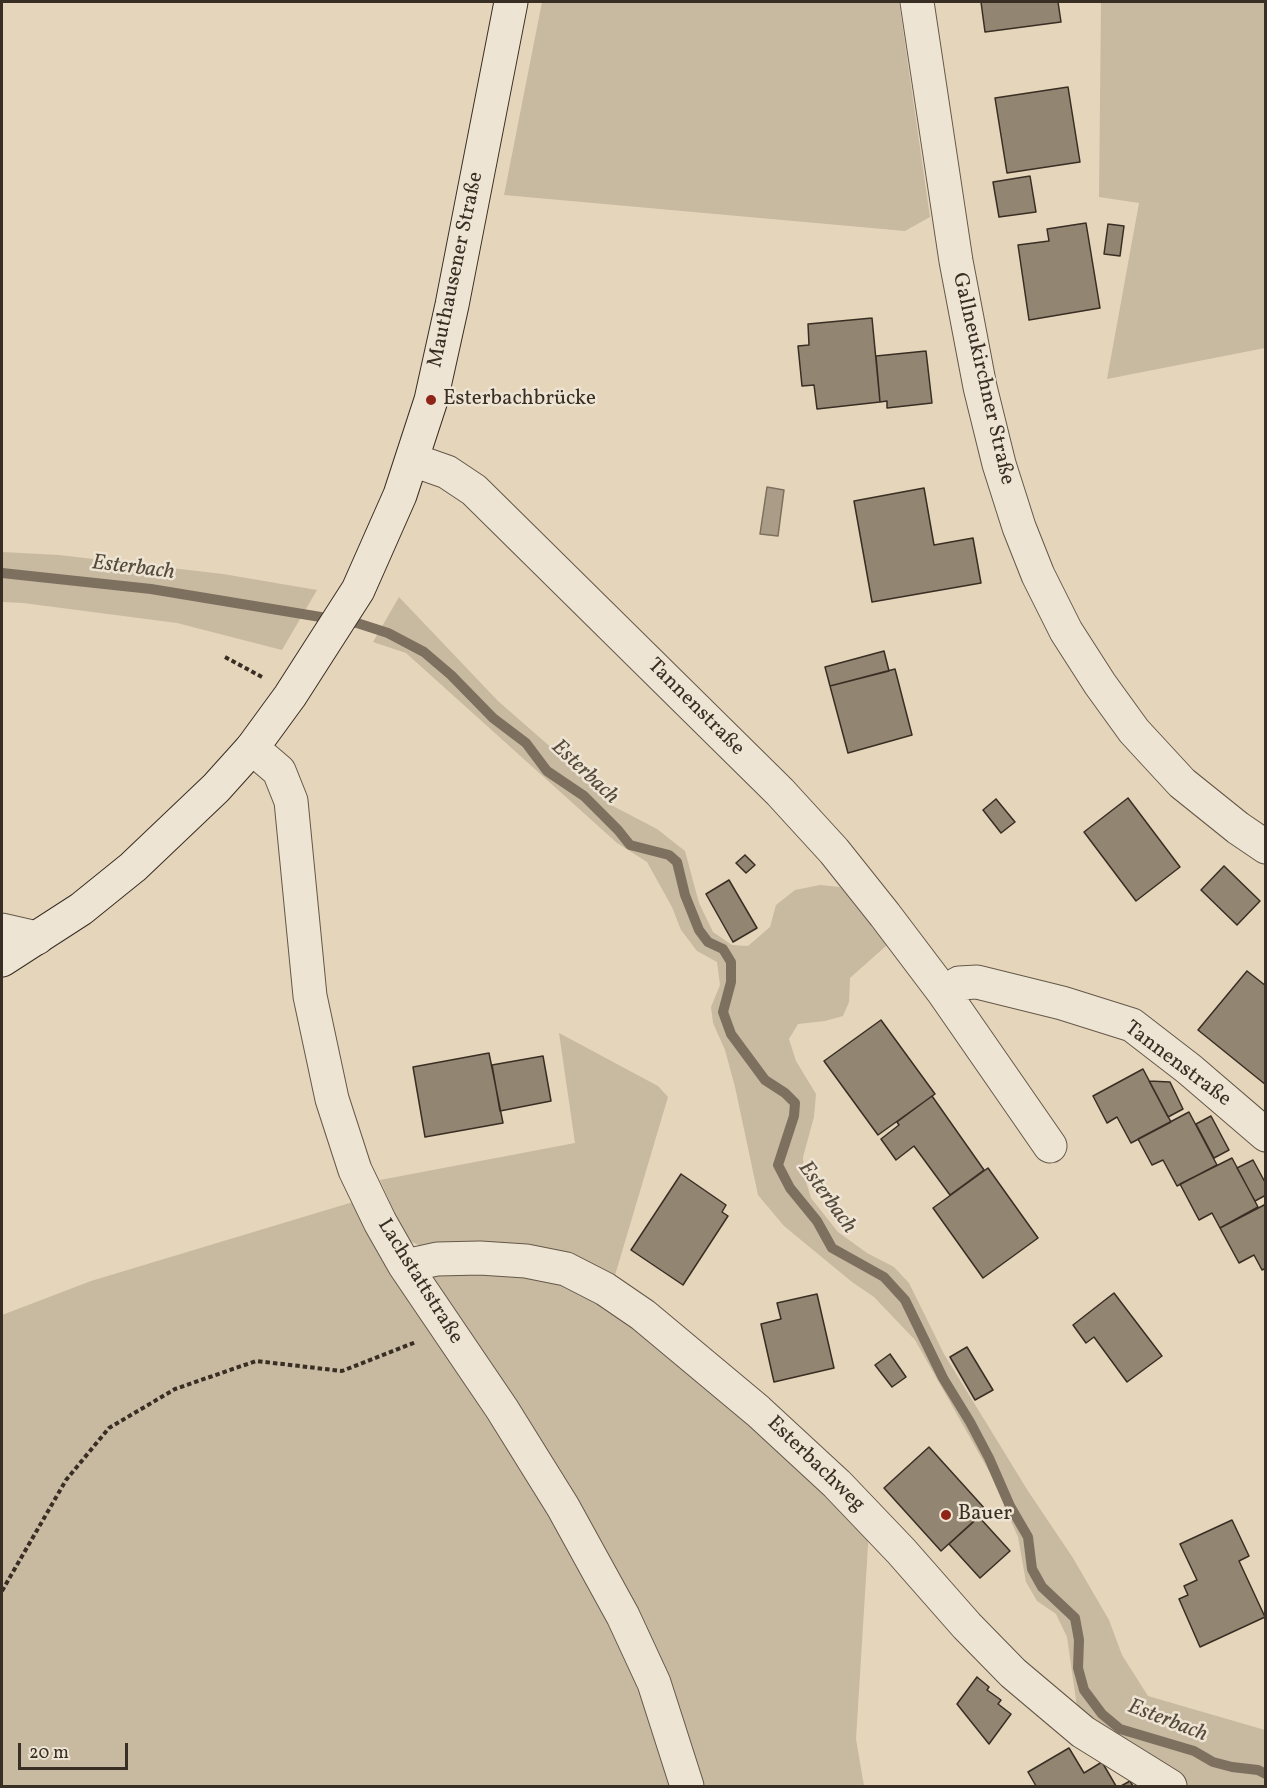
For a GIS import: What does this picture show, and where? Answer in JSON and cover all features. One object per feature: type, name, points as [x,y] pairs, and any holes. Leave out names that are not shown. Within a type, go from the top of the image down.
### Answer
[{"type":"street","name":"Mauthausener Straße","points":[[2,960],[81,909],[133,867],[216,788],[252,748],[316,657],[358,590],[382,540],[413,460],[431,400],[450,315],[511,2]]},
{"type":"street","name":"Gallneukirchner Straße","points":[[917,2],[953,243],[980,387],[999,464],[1034,565],[1066,631],[1100,684],[1134,730],[1182,783],[1238,828],[1266,847]]},
{"type":"street","name":"Tannenstraße","points":[[413,460],[447,472],[474,490],[780,792],[834,851],[944,993],[1050,1146]]},
{"type":"street","name":"Lachstattstraße","points":[[252,748],[279,771],[291,801],[310,996],[332,1099],[355,1170],[380,1222],[405,1266],[502,1409],[557,1497],[623,1616],[654,1683],[687,1786]]},
{"type":"street","points":[[2,930],[37,938]]},
{"type":"street","name":"Tannenstraße","points":[[944,993],[959,983],[977,982],[1062,1003],[1131,1025],[1189,1069],[1266,1135]]},
{"type":"street","name":"Esterbachweg","points":[[405,1266],[437,1259],[480,1258],[526,1261],[566,1269],[605,1289],[644,1315],[758,1411],[837,1484],[1013,1673],[1083,1732],[1170,1786]]},
{"type":"path","points":[[2,1591],[66,1480],[109,1428],[175,1389],[256,1361],[342,1371],[446,1328]]},
{"type":"shaded area","points":[[542,2],[899,2],[930,217],[905,231],[504,195]]},
{"type":"shaded area","points":[[1101,2],[1265,2],[1265,348],[1107,379],[1139,203],[1099,197]]},
{"type":"shaded area","points":[[767,487],[784,490],[778,536],[760,534]]},
{"type":"shaded area","points":[[2,552],[59,555],[223,574],[317,590],[282,650],[177,623],[2,602]]},
{"type":"shaded area","points":[[399,597],[498,701],[562,757],[611,805],[657,829],[685,851],[699,903],[713,932],[732,945],[748,946],[770,927],[776,905],[795,890],[820,885],[840,887],[887,945],[850,978],[849,1002],[843,1016],[798,1024],[789,1039],[796,1061],[816,1094],[814,1117],[803,1157],[804,1175],[811,1198],[838,1232],[867,1253],[894,1267],[909,1283],[944,1354],[1028,1491],[1073,1558],[1109,1620],[1122,1655],[1148,1696],[1265,1730],[1265,1786],[1188,1786],[1077,1707],[1067,1637],[1056,1614],[1037,1601],[1026,1582],[1018,1537],[990,1473],[915,1340],[874,1297],[852,1282],[784,1226],[758,1195],[735,1087],[725,1050],[713,1023],[711,1007],[720,985],[717,962],[697,951],[681,930],[672,907],[647,862],[617,843],[406,653],[373,642]]},
{"type":"shaded area","points":[[559,1033],[658,1086],[668,1097],[613,1282],[421,1246],[407,1240],[380,1180],[575,1143]]},
{"type":"shaded area","points":[[353,1202],[436,1341],[534,1489],[610,1618],[648,1715],[671,1786],[2,1786],[2,1315],[91,1281]]},
{"type":"shaded area","points":[[496,1263],[593,1289],[869,1529],[856,1739],[864,1786],[705,1786],[669,1684],[428,1272]]},
{"type":"building","points":[[981,2],[1058,2],[1061,22],[985,32]]},
{"type":"building","points":[[1068,87],[1080,162],[1007,173],[995,98]]},
{"type":"building","points":[[1030,176],[1036,212],[999,217],[993,182]]},
{"type":"building","points":[[1086,223],[1100,308],[1029,320],[1018,245],[1049,241],[1047,229]]},
{"type":"building","points":[[1108,224],[1124,226],[1120,256],[1104,254]]},
{"type":"building","points":[[872,318],[880,402],[817,409],[814,385],[802,386],[798,346],[809,345],[808,324]]},
{"type":"building","points":[[926,351],[932,403],[887,408],[887,401],[880,402],[876,356]]},
{"type":"building","points":[[924,488],[934,545],[973,538],[981,583],[872,602],[854,501]]},
{"type":"building","points":[[884,651],[889,671],[830,686],[825,667]]},
{"type":"building","points":[[895,669],[912,735],[848,753],[830,686]]},
{"type":"building","points":[[1128,798],[1180,867],[1136,901],[1084,832]]},
{"type":"building","points":[[996,799],[1015,822],[1001,833],[983,810]]},
{"type":"building","points":[[745,855],[755,865],[746,873],[736,863]]},
{"type":"building","points":[[1224,866],[1260,901],[1237,925],[1201,890]]},
{"type":"building","points":[[729,880],[757,928],[733,942],[706,894]]},
{"type":"building","points":[[1247,971],[1266,986],[1266,1085],[1198,1030]]},
{"type":"building","points":[[881,1020],[935,1094],[878,1135],[824,1061]]},
{"type":"building","points":[[489,1053],[503,1123],[425,1137],[413,1067]]},
{"type":"building","points":[[543,1056],[551,1101],[500,1111],[492,1065]]},
{"type":"building","points":[[1143,1069],[1171,1122],[1131,1143],[1117,1117],[1107,1123],[1093,1096]]},
{"type":"building","points":[[1149,1081],[1170,1082],[1183,1109],[1168,1117]]},
{"type":"building","points":[[932,1096],[984,1170],[950,1195],[914,1146],[896,1160],[881,1139],[899,1125],[897,1122]]},
{"type":"building","points":[[1189,1112],[1217,1165],[1177,1186],[1163,1160],[1152,1165],[1138,1139]]},
{"type":"building","points":[[1211,1116],[1229,1150],[1214,1158],[1196,1124]]},
{"type":"building","points":[[1232,1158],[1258,1207],[1220,1228],[1212,1213],[1199,1220],[1180,1184]]},
{"type":"building","points":[[1253,1160],[1266,1184],[1266,1195],[1255,1201],[1237,1168]]},
{"type":"building","points":[[988,1168],[1038,1238],[983,1278],[933,1208]]},
{"type":"building","points":[[681,1174],[726,1205],[722,1212],[728,1216],[683,1285],[631,1250]]},
{"type":"building","points":[[1266,1204],[1266,1268],[1262,1270],[1254,1255],[1239,1263],[1220,1228]]},
{"type":"building","points":[[1114,1293],[1162,1356],[1127,1382],[1094,1337],[1086,1343],[1073,1325]]},
{"type":"building","points":[[817,1294],[834,1368],[774,1382],[761,1324],[781,1319],[777,1303]]},
{"type":"building","points":[[967,1347],[993,1390],[975,1400],[950,1357]]},
{"type":"building","points":[[890,1354],[906,1377],[892,1387],[875,1365]]},
{"type":"building","points":[[929,1447],[986,1510],[941,1551],[884,1488]]},
{"type":"building","points":[[979,1517],[1010,1551],[980,1578],[949,1544]]},
{"type":"building","points":[[1232,1520],[1249,1556],[1239,1561],[1265,1617],[1200,1647],[1179,1599],[1188,1595],[1184,1586],[1197,1580],[1180,1544]]},
{"type":"building","points":[[977,1677],[989,1687],[987,1690],[1001,1700],[998,1704],[1011,1714],[989,1744],[957,1704]]},
{"type":"building","points":[[1069,1748],[1084,1773],[1102,1762],[1116,1786],[1036,1786],[1028,1772]]},
{"type":"building","points":[[1130,1781],[1133,1786],[1121,1786]]},
{"type":"waterway","name":"Esterbach","points":[[2,573],[151,589],[357,623],[388,633],[424,652],[451,675],[493,718],[526,743],[547,771],[584,796],[630,845],[669,855],[677,862],[685,895],[699,930],[708,942],[723,949],[731,962],[731,982],[723,1012],[731,1034],[765,1080],[785,1093],[795,1103],[794,1116],[778,1165],[790,1188],[817,1221],[832,1248],[884,1277],[905,1300],[943,1378],[970,1422],[1010,1506],[1028,1537],[1032,1569],[1042,1587],[1075,1618],[1079,1640],[1078,1668],[1084,1690],[1102,1714],[1120,1729],[1194,1751],[1213,1762],[1258,1770],[1266,1774]]},
{"type":"place","name":"Esterbachbrücke","points":[[431,400]]},
{"type":"place","name":"Bauer","points":[[946,1515]]}]
